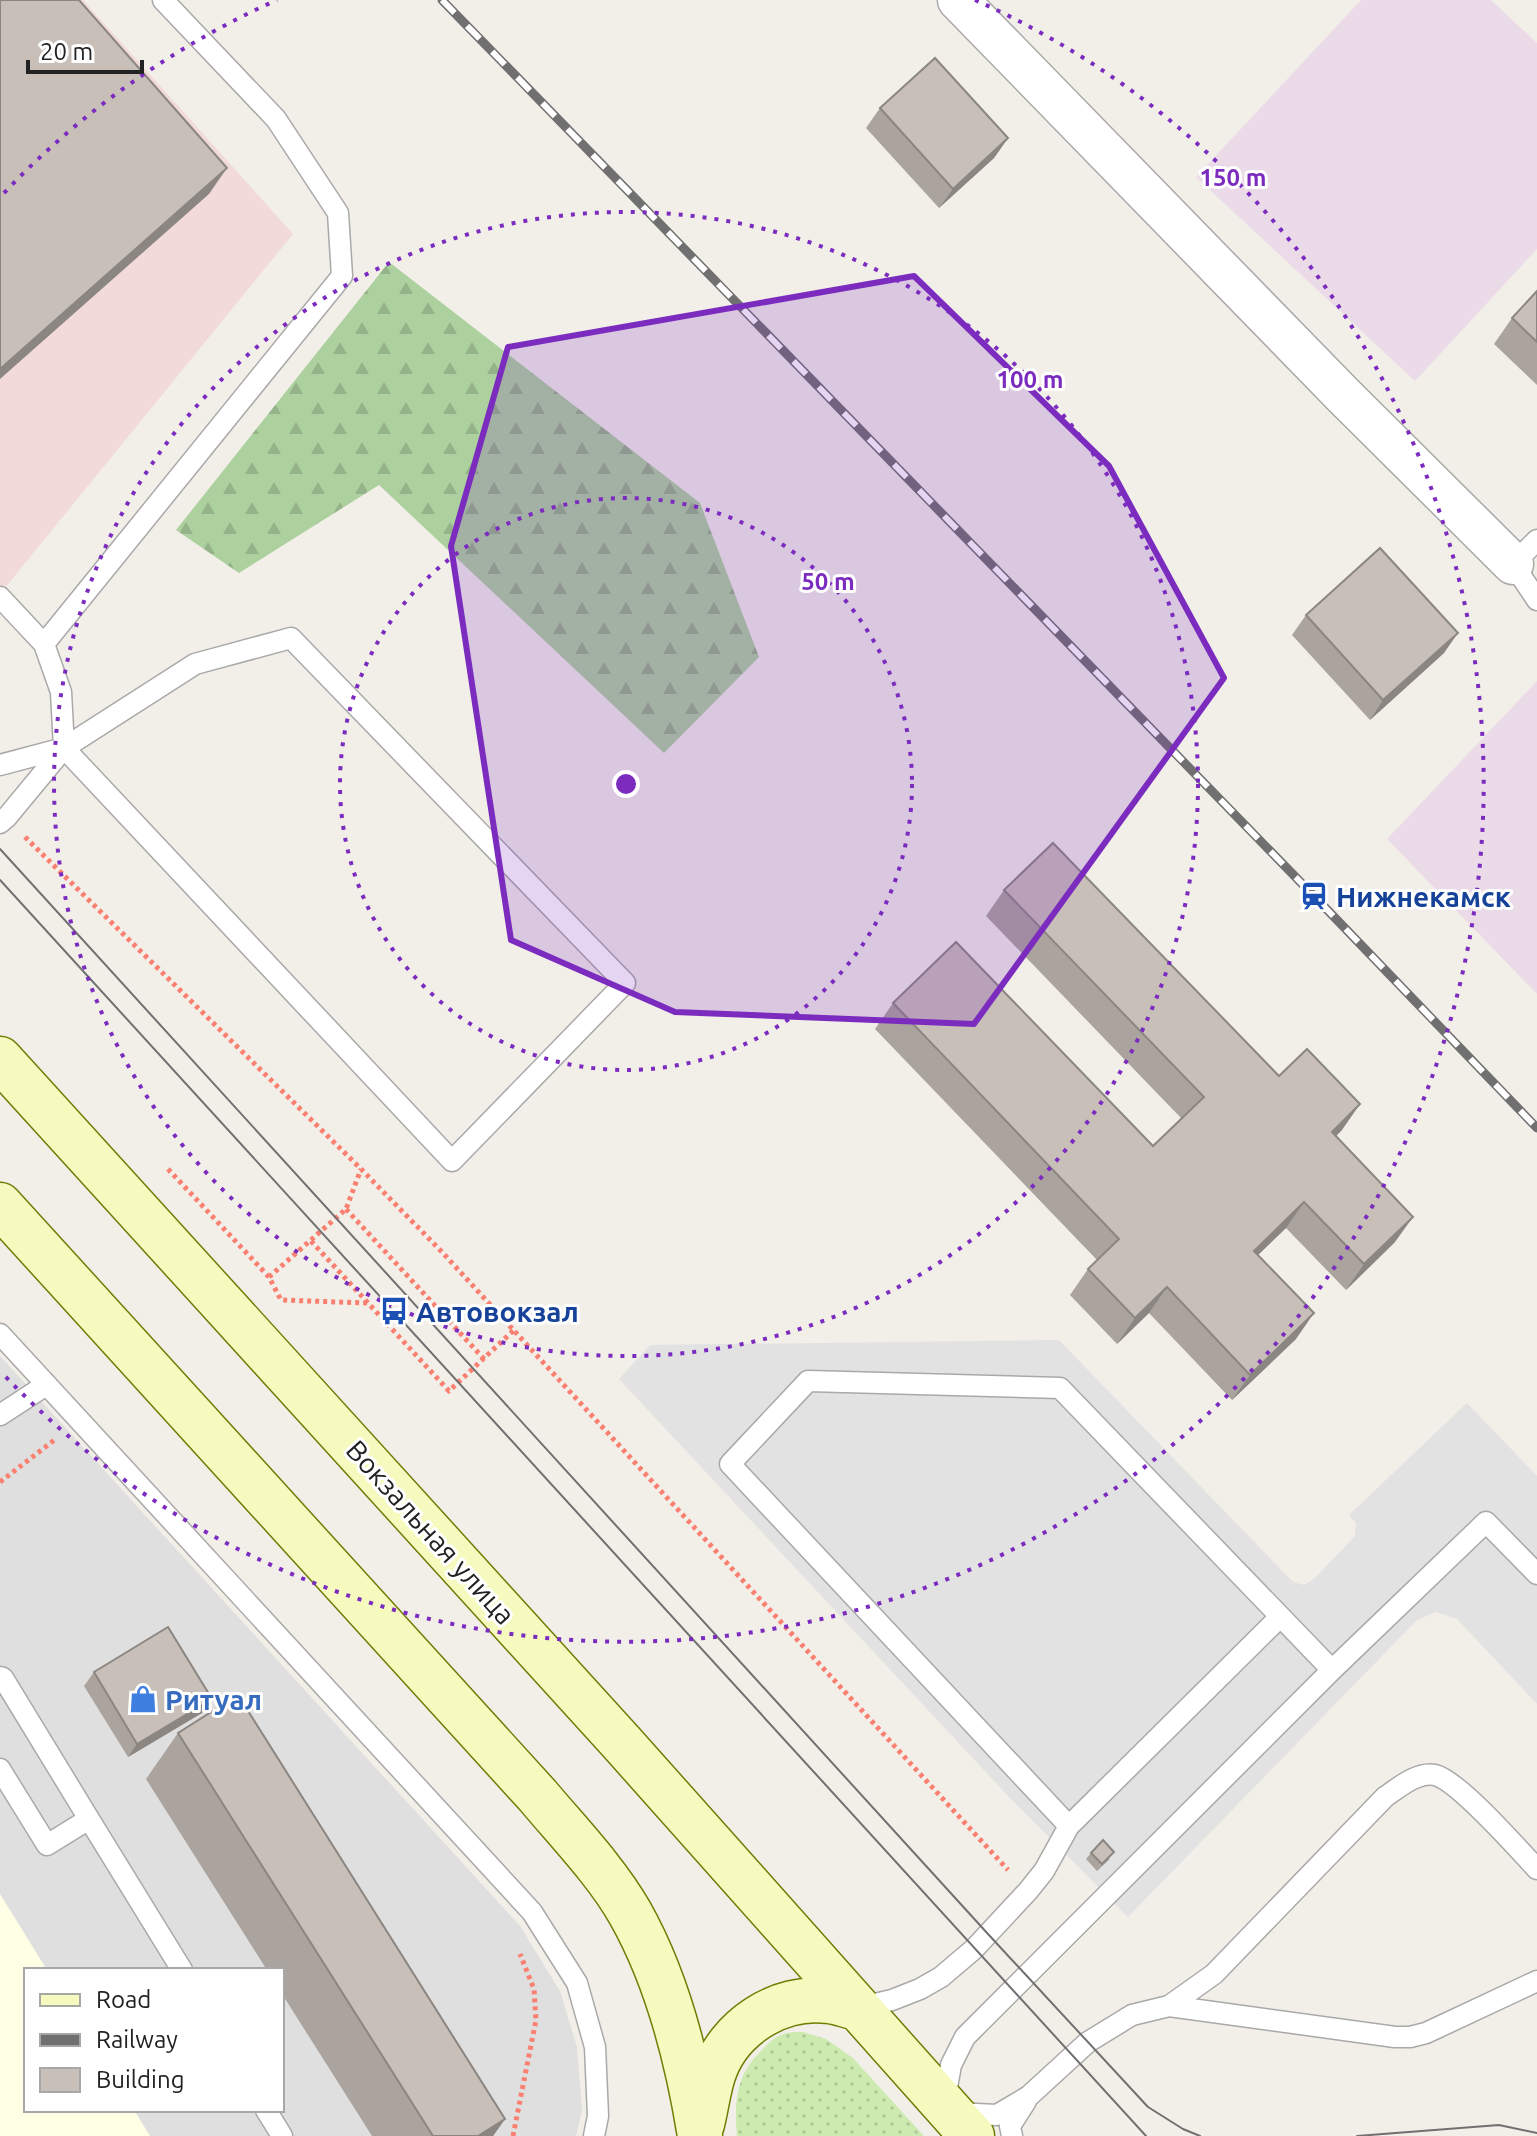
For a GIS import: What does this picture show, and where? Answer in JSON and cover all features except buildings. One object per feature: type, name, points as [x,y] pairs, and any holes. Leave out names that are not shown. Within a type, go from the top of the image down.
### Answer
[{"type":"main road","name":"Вокзальная улица","points":[[0,1059],[612,1731],[956,2118]]},
{"type":"main road","points":[[0,1205],[588,1854],[629,1912],[656,1966],[679,2041],[700,2135]]},
{"type":"main road","points":[[700,2135],[713,2074],[727,2044],[748,2023],[795,2001],[828,2001],[858,2008]]},
{"type":"street","points":[[974,6],[1343,395],[1525,552]]},
{"type":"lane","points":[[44,644],[342,276],[338,213],[276,119],[163,0]]},
{"type":"lane","points":[[1525,552],[1537,600]]},
{"type":"lane","points":[[0,597],[44,644],[61,692],[64,748],[452,1161],[625,983],[291,638],[195,664],[64,748],[4,820]]},
{"type":"lane","points":[[0,765],[64,748]]},
{"type":"lane","points":[[0,1334],[532,1912],[577,1983],[595,2047],[598,2116],[594,2136]]},
{"type":"lane","points":[[1069,1826],[730,1464],[808,1381],[1060,1388],[1332,1670]]},
{"type":"lane","points":[[0,1415],[46,1385]]},
{"type":"lane","points":[[1537,1574],[1486,1522],[1332,1670],[965,2037],[951,2065],[956,2118],[997,2115],[1029,2096],[1088,2042],[1132,2015],[1169,2006],[1410,2037],[1426,2033],[1537,1981]]},
{"type":"lane","points":[[858,2008],[920,1989],[941,1977],[974,1949],[1044,1871],[1069,1826],[1280,1617]]},
{"type":"lane","points":[[0,1677],[181,1968]]},
{"type":"lane","points":[[0,1769],[47,1845],[89,1819]]},
{"type":"lane","points":[[1169,2006],[1214,1974],[1385,1797],[1412,1778],[1435,1775],[1461,1791],[1537,1869]]},
{"type":"lane","points":[[1012,2136],[1010,2126],[1029,2096]]},
{"type":"lane","points":[[267,2112],[282,2136]]},
{"type":"path","points":[[4,820],[361,1169],[514,1330],[1028,1891]]},
{"type":"path","points":[[168,1169],[269,1277],[281,1300],[368,1303]]},
{"type":"path","points":[[269,1277],[346,1209],[361,1169]]},
{"type":"path","points":[[346,1209],[484,1359]]},
{"type":"path","points":[[311,1241],[449,1391],[514,1330]]},
{"type":"path","points":[[22,1401],[66,1449]]},
{"type":"path","points":[[513,2136],[536,2020],[534,1989],[516,1948]]},
{"type":"highlighted area","points":[[914,276],[1109,466],[1224,678],[974,1024],[675,1012],[511,940],[451,546],[508,347]]},
{"type":"shaded area","points":[[0,0],[83,0],[293,234],[0,594]]},
{"type":"shaded area","points":[[1361,0],[1491,0],[1537,43],[1537,249],[1415,381],[1196,177]]},
{"type":"shaded area","points":[[1537,681],[1537,994],[1387,839]]},
{"type":"shaded area","points":[[1059,1340],[1293,1582],[1304,1585],[1314,1579],[1355,1536],[1356,1523],[1349,1515],[1467,1403],[1537,1476],[1537,1704],[1457,1619],[1436,1612],[1417,1620],[1128,1917],[1011,1799],[619,1379],[650,1345]]},
{"type":"shaded area","points":[[0,1356],[520,1926],[560,1991],[577,2047],[582,2111],[576,2136],[0,2136]]},
{"type":"shaded area","points":[[0,1894],[46,1968],[24,1968],[24,2112],[135,2112],[150,2136],[0,2136]]},
{"type":"green space","points":[[389,262],[700,503],[759,657],[664,753],[379,485],[239,573],[176,530]]},
{"type":"green space","points":[[803,2032],[826,2039],[853,2058],[924,2136],[737,2136],[737,2100],[747,2068],[775,2038]]},
{"type":"tram line","points":[[0,849],[1148,2107],[1200,2136]]},
{"type":"tram line","points":[[0,880],[1146,2136]]},
{"type":"tram line","points":[[1357,2136],[1499,2125],[1537,2133]]},
{"type":"railway","points":[[442,0],[1537,1128]]},
{"type":"place","name":"Нижнекамск","points":[[1314,896]]},
{"type":"place","name":"Автовокзал","points":[[394,1311]]},
{"type":"place","name":"Ритуал","points":[[143,1699]]}]
